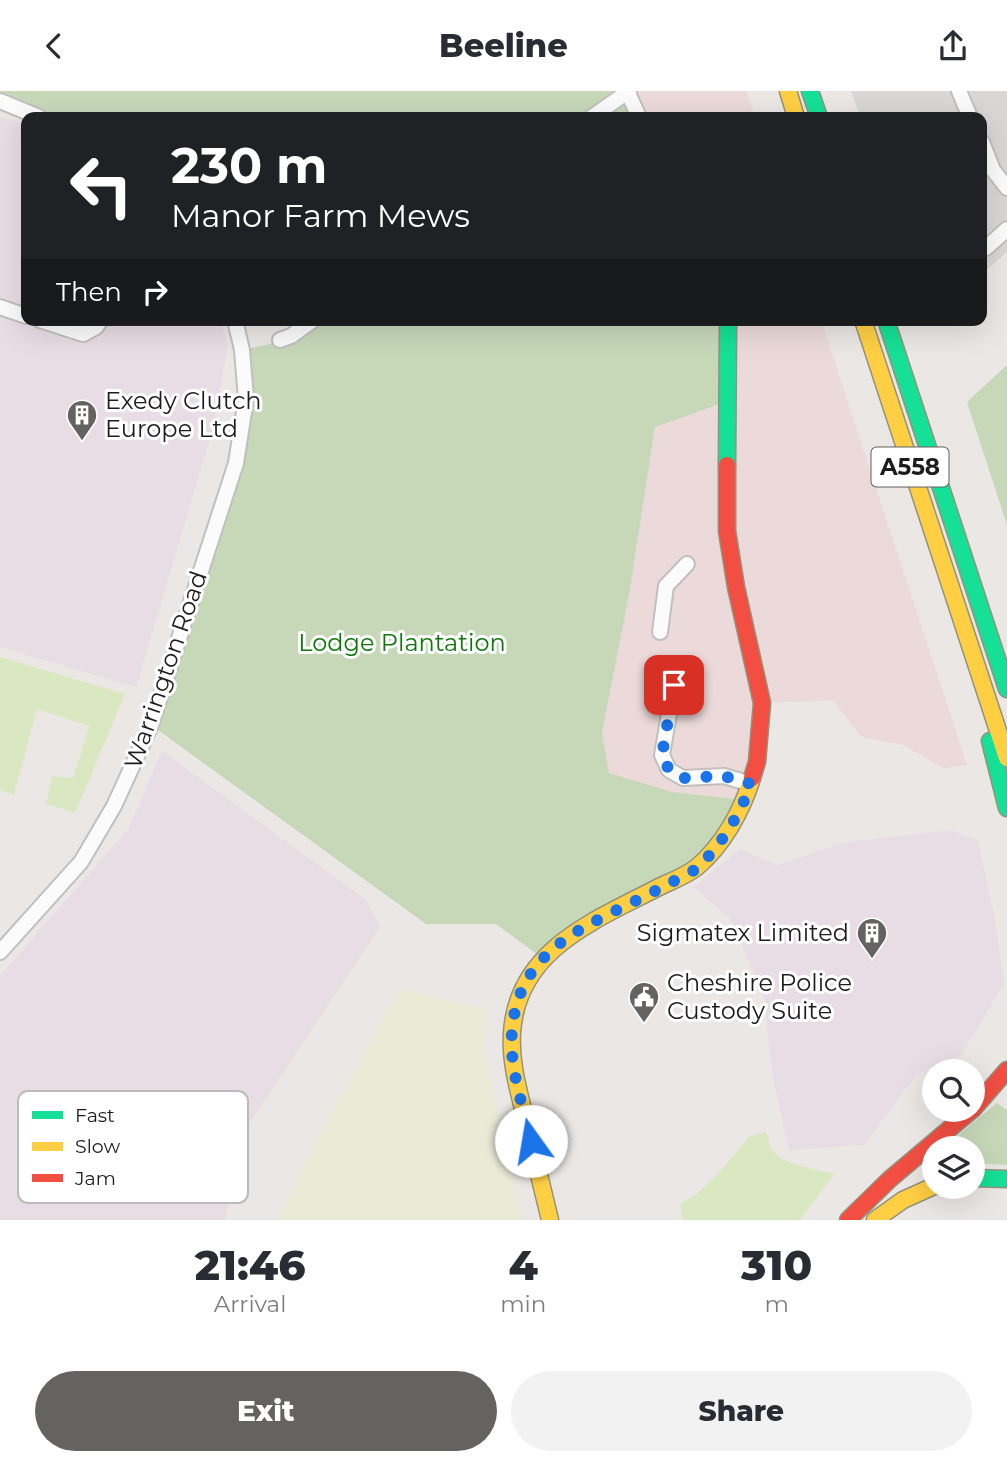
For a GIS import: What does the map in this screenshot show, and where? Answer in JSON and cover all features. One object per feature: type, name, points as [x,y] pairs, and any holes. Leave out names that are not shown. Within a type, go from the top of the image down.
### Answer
[{"type":"main road","points":[[788,91],[794,112]]},
{"type":"main road","points":[[810,91],[817,112]]},
{"type":"main road","points":[[550,1220],[512,1062],[512,1030],[518,1003],[530,976],[542,958],[578,929],[696,868],[728,831],[745,800],[757,762],[762,703],[736,587],[727,531],[728,326]]},
{"type":"main road","name":"A558","points":[[865,326],[1007,758]]},
{"type":"main road","name":"A558","points":[[888,326],[1007,689]]},
{"type":"main road","points":[[950,517],[1007,659]]},
{"type":"main road","points":[[959,613],[1007,808]]},
{"type":"main road","points":[[985,1095],[1007,1070]]},
{"type":"main road","points":[[848,1220],[890,1179],[958,1122]]},
{"type":"main road","points":[[985,1178],[1007,1179]]},
{"type":"main road","points":[[875,1220],[890,1207],[922,1190]]},
{"type":"street","points":[[959,91],[966,112]]},
{"type":"street","points":[[599,112],[628,92],[637,112]]},
{"type":"street","points":[[0,101],[27,112]]},
{"type":"street","points":[[987,155],[993,170],[1007,188]]},
{"type":"street","points":[[987,246],[1007,229]]},
{"type":"street","points":[[0,307],[21,314]]},
{"type":"street","points":[[58,326],[83,334],[97,326]]},
{"type":"street","name":"Warrington Road","points":[[0,952],[81,862],[114,806],[151,725],[236,463],[246,400],[242,350],[236,326]]},
{"type":"street","points":[[281,340],[305,326]]},
{"type":"street","points":[[660,632],[666,586],[687,564]]},
{"type":"street","points":[[674,685],[662,755],[669,770],[683,778],[724,776],[751,784]]},
{"type":"shaded area","points":[[629,91],[746,91],[753,112],[637,112]]},
{"type":"shaded area","points":[[851,91],[1007,91],[1007,252],[987,270],[987,112],[858,112]]},
{"type":"shaded area","points":[[0,117],[21,123],[21,326],[222,326],[228,344],[212,431],[136,687],[0,647]]},
{"type":"shaded area","points":[[728,326],[823,326],[967,765],[944,768],[903,745],[861,737],[833,700],[763,703],[745,800],[672,792],[609,773],[602,733],[629,595],[655,426],[728,401]]},
{"type":"shaded area","points":[[655,657],[703,664],[696,710],[648,703]]},
{"type":"shaded area","points":[[162,751],[366,900],[380,927],[248,1125],[248,1091],[18,1091],[18,1203],[228,1203],[225,1220],[0,1220],[0,976],[129,828]]},
{"type":"shaded area","points":[[950,830],[978,841],[994,915],[1004,984],[961,1055],[952,1059],[922,1059],[922,1072],[917,1074],[864,1145],[789,1150],[772,1073],[764,996],[731,920],[694,887],[740,849],[777,865],[842,843]]},
{"type":"green space","points":[[0,91],[629,91],[637,112],[27,112],[0,101]]},
{"type":"green space","name":"Lodge Plantation","points":[[298,326],[728,326],[728,401],[655,427],[629,595],[602,733],[609,773],[672,792],[745,800],[696,868],[542,958],[496,924],[426,924],[151,725],[236,463],[242,350],[270,344]]},
{"type":"green space","points":[[1007,365],[1007,525],[967,402]]},
{"type":"green space","points":[[0,657],[125,694],[75,813],[46,804],[52,776],[73,778],[89,726],[37,709],[14,795],[0,790]]},
{"type":"green space","points":[[399,988],[470,1006],[486,1007],[484,1048],[522,1220],[278,1220],[307,1158]]},
{"type":"green space","points":[[997,1103],[1007,1110],[1007,1165],[985,1164],[985,1136],[957,1136],[974,1122],[985,1122],[985,1113]]},
{"type":"green space","points":[[766,1132],[772,1149],[780,1158],[804,1167],[835,1173],[800,1220],[683,1220],[680,1204],[697,1194],[718,1174],[749,1137]]},
{"type":"traffic: fast","points":[[810,91],[817,112]]},
{"type":"traffic: fast","points":[[727,465],[728,326]]},
{"type":"traffic: fast","points":[[888,326],[1007,689]]},
{"type":"traffic: fast","points":[[990,741],[1007,808]]},
{"type":"traffic: fast","points":[[985,1178],[1007,1179]]},
{"type":"traffic: slow","points":[[788,91],[794,112]]},
{"type":"traffic: slow","points":[[865,326],[1007,758]]},
{"type":"traffic: slow","points":[[550,1220],[512,1055],[512,1033],[517,1004],[528,979],[544,959],[586,926],[697,867],[730,827],[752,778]]},
{"type":"traffic: slow","points":[[875,1220],[903,1200],[922,1191]]},
{"type":"traffic: jam","points":[[727,465],[727,531],[736,587],[762,703],[757,762],[752,778]]},
{"type":"traffic: jam","points":[[985,1095],[1007,1070]]},
{"type":"traffic: jam","points":[[848,1220],[890,1179],[958,1122]]},
{"type":"place","name":"Exedy Clutch Europe Ltd","points":[[82,442]]},
{"type":"place","name":"Sigmatex Limited","points":[[872,960]]},
{"type":"place","name":"Cheshire Police Custody Suite","points":[[644,1024]]},
{"type":"route","points":[[531,1141],[512,1062],[512,1030],[518,1003],[530,976],[542,958],[578,929],[696,868],[728,831],[751,784],[724,776],[683,778],[669,770],[662,755],[674,685]]}]
